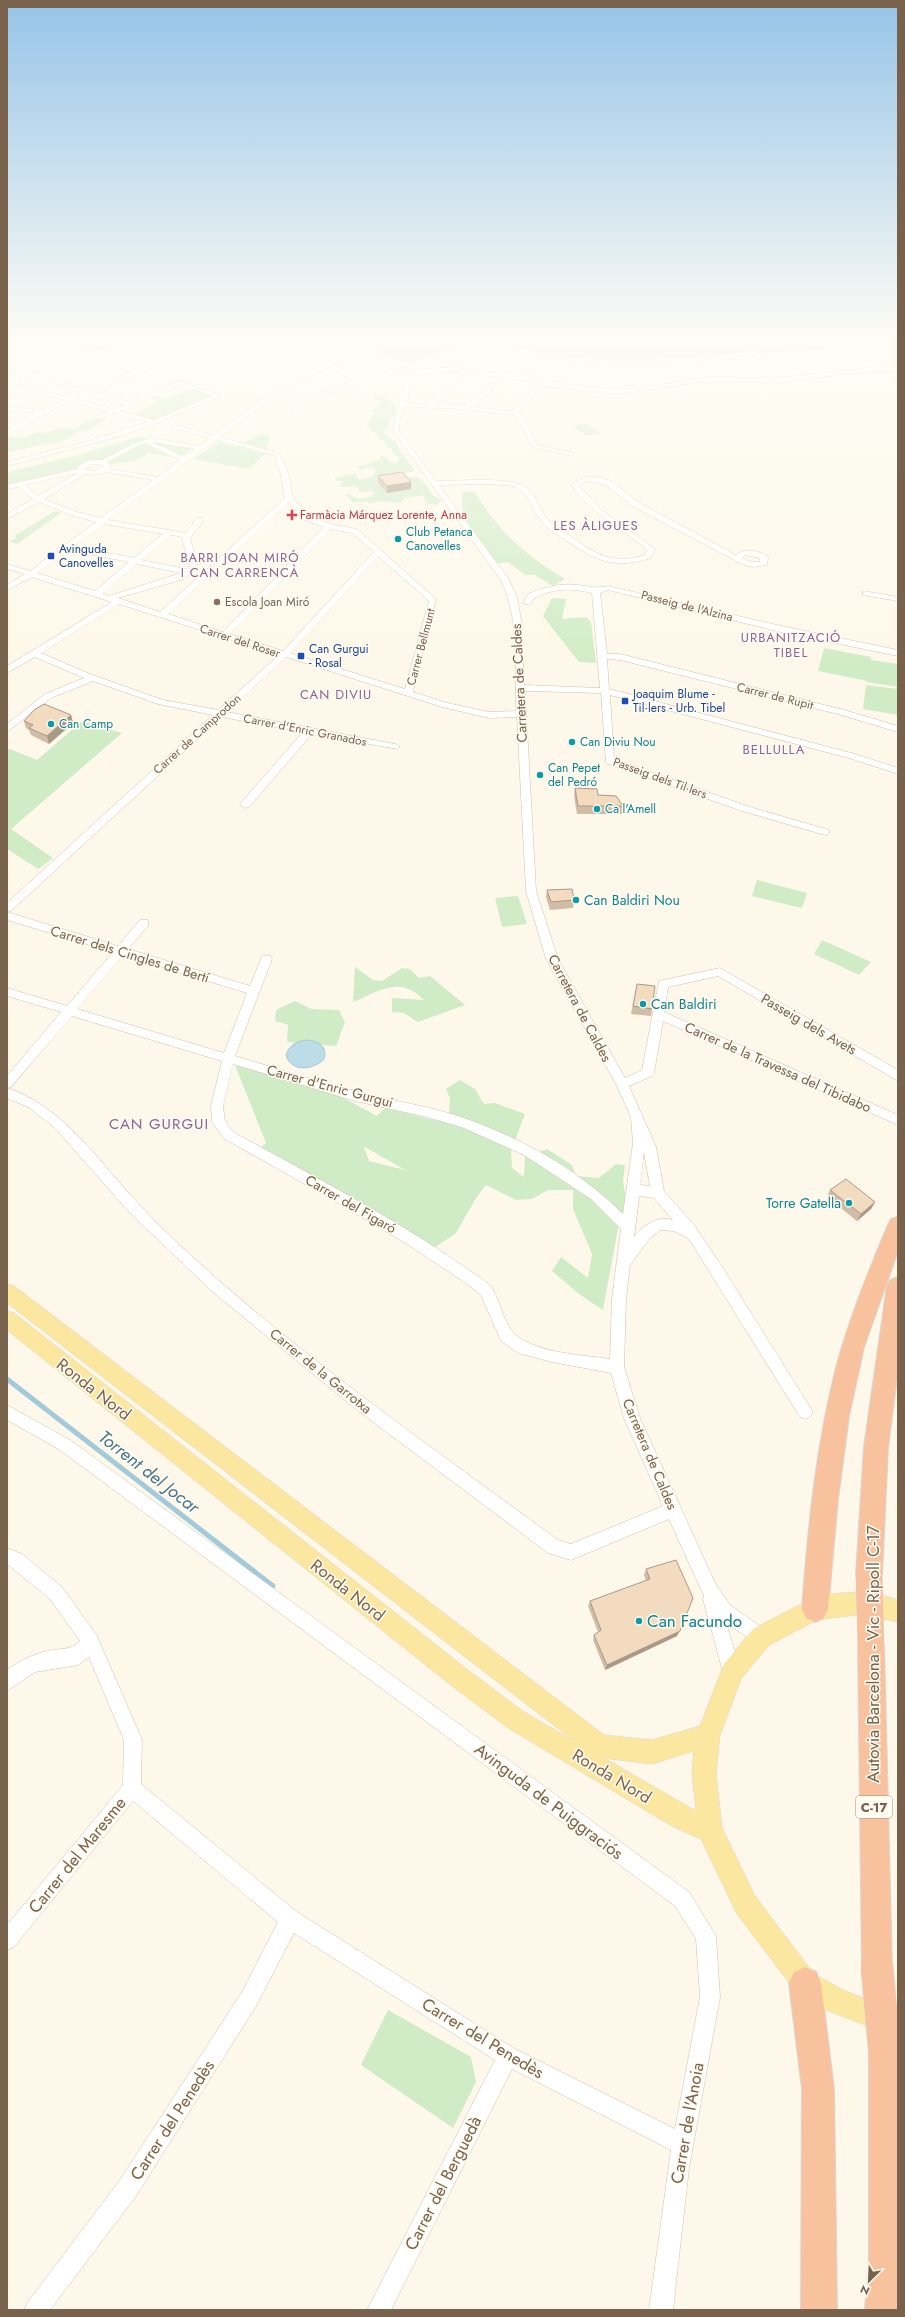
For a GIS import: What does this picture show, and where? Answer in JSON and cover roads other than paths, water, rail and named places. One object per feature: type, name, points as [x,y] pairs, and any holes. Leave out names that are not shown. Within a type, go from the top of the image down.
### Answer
[{"type":"highway","points":[[815,1609],[821,1543],[843,1388],[880,1269],[898,1225]]},
{"type":"highway","name":"Autovia Barcelona - Vic - Ripoll C-17","points":[[883,2310],[886,2256],[885,2056],[877,1967],[869,1575],[876,1447],[898,1286]]},
{"type":"highway","points":[[805,1983],[818,2089],[819,2310]]},
{"type":"main road","name":"Ronda Nord","points":[[7,1292],[600,1746],[652,1752],[708,1735]]},
{"type":"main road","name":"Ronda Nord","points":[[7,1319],[460,1678],[516,1720],[681,1817],[710,1830]]},
{"type":"main road","points":[[898,1611],[887,1607],[862,1603],[815,1609],[761,1637],[732,1672],[708,1735],[704,1773],[710,1830],[746,1905],[805,1983],[835,2001],[898,2025]]},
{"type":"street","points":[[7,464],[63,451]]},
{"type":"street","points":[[7,487],[18,483],[82,471],[98,472],[106,464],[127,451]]},
{"type":"street","points":[[166,451],[186,460]]},
{"type":"street","points":[[7,588],[31,574],[197,451]]},
{"type":"street","points":[[266,451],[277,454],[284,472],[289,498],[307,518],[329,526],[354,531],[379,551]]},
{"type":"street","name":"Carretera de Caldes","points":[[411,451],[505,580],[512,597],[517,620],[531,891],[552,959],[622,1084],[637,1117],[639,1143],[619,1299],[617,1367],[632,1418],[674,1509],[685,1538],[708,1589]]},
{"type":"street","points":[[558,451],[572,454]]},
{"type":"street","points":[[65,474],[72,464],[78,461],[93,458],[106,464],[160,479]]},
{"type":"street","points":[[7,518],[76,478],[82,471],[80,467],[86,463],[106,464]]},
{"type":"street","points":[[65,474],[76,478]]},
{"type":"street","points":[[434,482],[514,484],[524,488],[530,493],[545,522],[590,554],[609,561],[634,561],[648,556],[650,549],[643,542],[592,508],[575,485],[586,479],[597,479],[608,483],[635,504],[737,558]]},
{"type":"street","points":[[8,483],[18,483],[37,500],[56,509],[104,520],[187,535]]},
{"type":"street","points":[[161,616],[289,498]]},
{"type":"street","points":[[107,599],[181,577],[194,568],[194,563],[188,552],[187,535],[200,520]]},
{"type":"street","points":[[224,636],[329,526]]},
{"type":"street","points":[[95,594],[170,532]]},
{"type":"street","points":[[67,547],[189,572]]},
{"type":"street","name":"Carrer Bellmunt","points":[[379,551],[433,601],[408,694]]},
{"type":"street","name":"Carrer de Camprodon","points":[[7,909],[284,655],[379,551]]},
{"type":"street","name":"Carrer del Roser","points":[[7,566],[408,694],[477,713],[521,714]]},
{"type":"street","name":"Passeig de l'Alzina","points":[[528,603],[531,596],[554,589],[577,587],[596,592],[608,588],[781,629],[898,653]]},
{"type":"street","name":"Passeig dels Til·lers","points":[[596,592],[606,691],[609,761],[746,809],[825,832]]},
{"type":"street","points":[[866,593],[898,599]]},
{"type":"street","points":[[7,670],[117,602]]},
{"type":"street","name":"Carrer d'Enric Granados","points":[[34,653],[92,678],[161,702],[395,747]]},
{"type":"street","name":"Carrer de Rupit","points":[[603,656],[628,659],[841,712],[898,729]]},
{"type":"street","points":[[7,729],[48,696],[92,678]]},
{"type":"street","points":[[520,688],[606,691],[852,756],[898,771]]},
{"type":"street","points":[[246,805],[309,731]]},
{"type":"street","name":"Carrer dels Cingles de Bertí","points":[[7,916],[254,991]]},
{"type":"street","points":[[7,1084],[71,1011],[144,923]]},
{"type":"street","name":"Carrer del Figaró","points":[[266,960],[229,1058],[217,1102],[218,1120],[228,1135],[340,1197],[412,1240],[471,1279],[486,1291],[506,1337],[523,1348],[552,1356],[617,1367]]},
{"type":"street","name":"Passeig dels Avets","points":[[658,1014],[663,984],[720,972],[898,1076]]},
{"type":"street","name":"Carrer d'Enric Gurgui","points":[[7,992],[355,1096],[427,1112],[468,1124],[529,1151],[596,1195],[628,1227]]},
{"type":"street","points":[[622,1084],[648,1073],[658,1014]]},
{"type":"street","name":"Carrer de la Travessa del Tibidabo","points":[[658,1014],[898,1120]]},
{"type":"street","name":"Carrer de la Garrotxa","points":[[7,1093],[32,1104],[58,1124],[135,1209],[219,1288],[362,1405],[554,1547],[571,1552],[674,1509]]},
{"type":"street","points":[[637,1117],[650,1147],[658,1193],[697,1240],[805,1412]]},
{"type":"street","points":[[632,1195],[639,1190],[658,1193]]},
{"type":"street","points":[[624,1266],[639,1238],[650,1227],[665,1223],[682,1228],[697,1240]]},
{"type":"street","name":"Avinguda de Puiggraciós","points":[[7,1412],[65,1445],[682,1899],[706,1936]]},
{"type":"street","name":"Carrer del Maresme","points":[[7,1556],[16,1560],[56,1593],[91,1642],[133,1740],[132,1788],[7,1940]]},
{"type":"street","points":[[708,1589],[724,1611],[761,1637]]},
{"type":"street","points":[[708,1589],[732,1672]]},
{"type":"street","points":[[7,1682],[18,1670],[51,1658],[78,1656],[91,1642]]},
{"type":"street","name":"Carrer del Penedès","points":[[132,1788],[290,1919],[508,2056],[682,2144]]},
{"type":"street","name":"Carrer del Penedès","points":[[36,2310],[128,2188],[249,1999],[290,1919]]},
{"type":"street","name":"Carrer de l'Anoia","points":[[661,2310],[682,2144],[710,1997],[706,1936]]},
{"type":"street","name":"Carrer del Berguedà","points":[[379,2310],[508,2056]]},
{"type":"water","points":[[307,1040],[321,1045],[325,1051],[324,1059],[315,1066],[303,1068],[293,1065],[286,1055],[287,1052],[294,1044]]},
{"type":"waterway","name":"Torrent del Jocar","points":[[7,1379],[273,1586]]},
{"type":"place","name":"Farmàcia Márquez Lorente, Anna","points":[[292,515]]},
{"type":"place","name":"Club Petanca Canovelles","points":[[398,539]]},
{"type":"place","name":"Avinguda Canovelles","points":[[51,556]]},
{"type":"place","name":"Escola Joan Miró","points":[[217,602]]},
{"type":"place","name":"Can Gurgui - Rosal","points":[[301,656]]},
{"type":"place","name":"Joaquim Blume - Til·lers - Urb. Tibel","points":[[625,701]]},
{"type":"place","name":"Can Camp","points":[[51,724]]},
{"type":"place","name":"Can Diviu Nou","points":[[572,742]]},
{"type":"place","name":"Can Pepet del Pedró","points":[[540,775]]},
{"type":"place","name":"Ca l'Amell","points":[[597,809]]},
{"type":"place","name":"Can Baldiri Nou","points":[[576,900]]},
{"type":"place","name":"Can Baldiri","points":[[643,1004]]},
{"type":"place","name":"Torre Gatella","points":[[849,1203]]},
{"type":"place","name":"Can Facundo","points":[[639,1621]]},
{"type":"district","name":"LES ÀLIGUES","points":[[596,525]]},
{"type":"district","name":"BARRI JOAN MIRÓ I CAN CARRENCÀ","points":[[240,564]]},
{"type":"district","name":"URBANITZACIÓ TIBEL","points":[[791,644]]},
{"type":"district","name":"CAN DIVIU","points":[[336,694]]},
{"type":"district","name":"BELLULLA","points":[[774,749]]},
{"type":"district","name":"CAN GURGUI","points":[[159,1124]]}]
